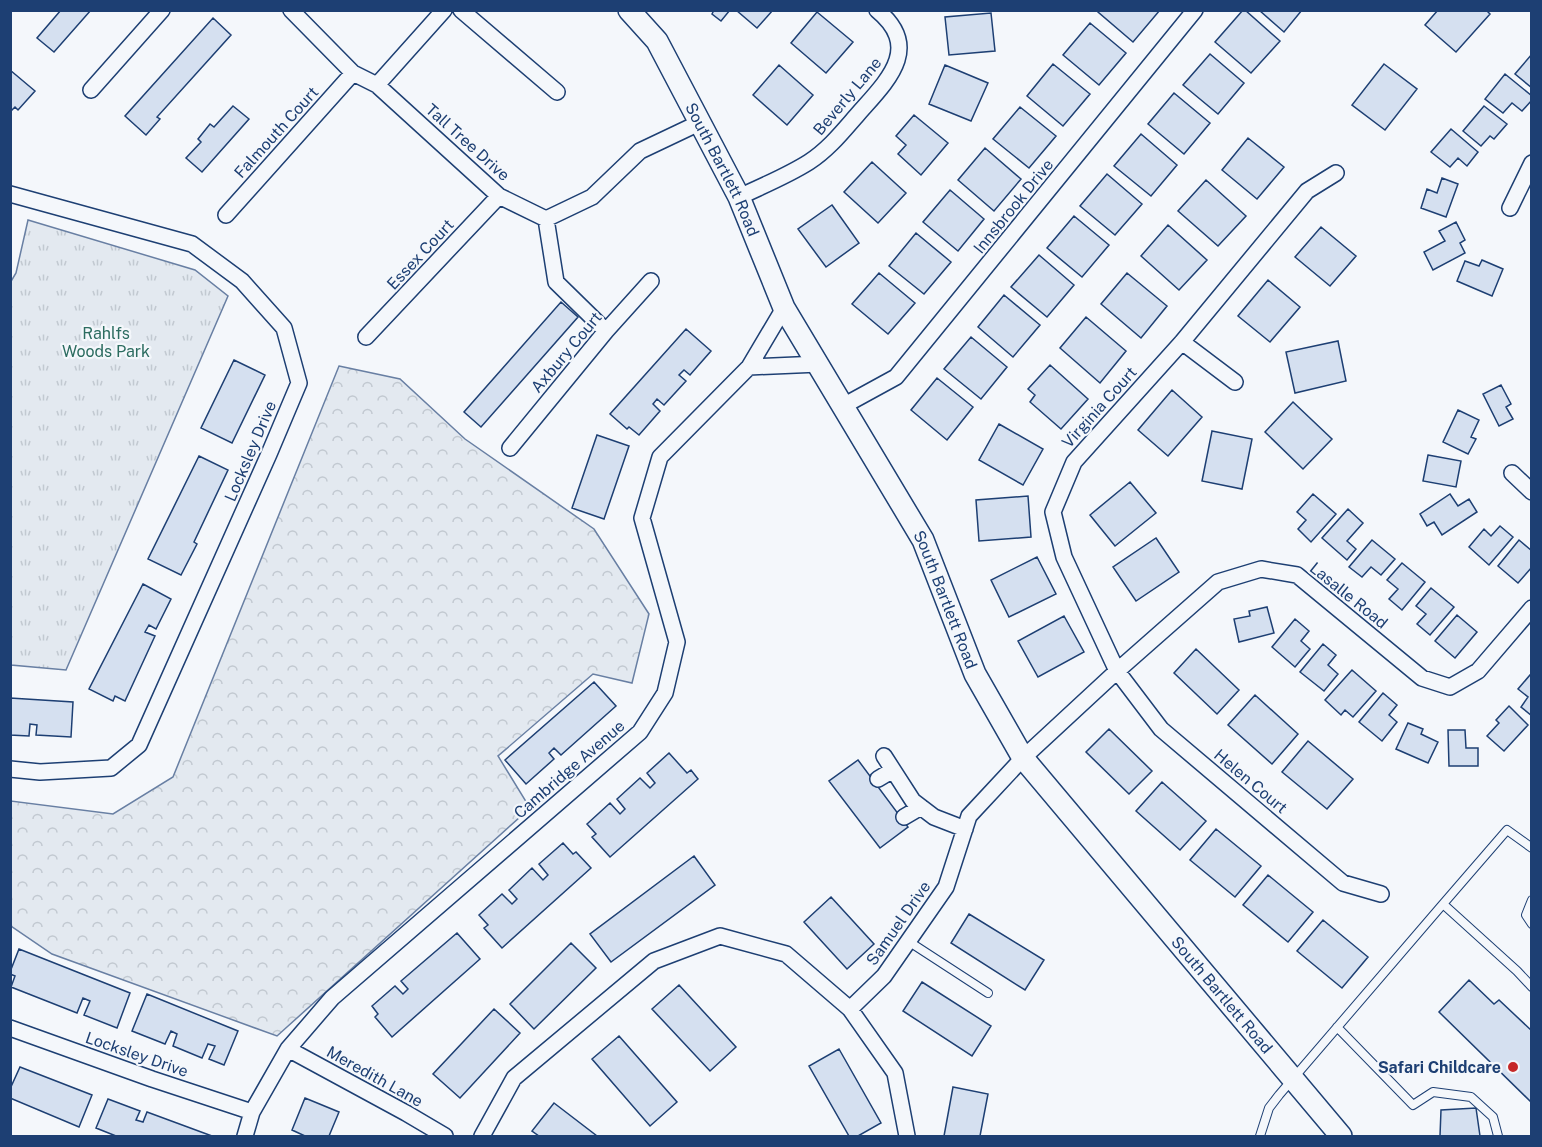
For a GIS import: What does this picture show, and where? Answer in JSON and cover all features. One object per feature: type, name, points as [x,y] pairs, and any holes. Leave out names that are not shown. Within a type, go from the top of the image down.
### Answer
[{"type":"main road","name":"South Bartlett Road","points":[[629,10],[657,41],[739,197],[784,308],[923,540],[975,674],[1023,758],[1341,1137]]},
{"type":"street","points":[[91,90],[162,10]]},
{"type":"street","name":"Tall Tree Drive","points":[[291,10],[353,73],[377,84],[500,196],[546,219]]},
{"type":"street","points":[[377,84],[444,10]]},
{"type":"street","points":[[461,10],[557,93]]},
{"type":"street","name":"Beverly Lane","points":[[739,197],[808,163],[828,148],[883,86],[896,68],[899,52],[897,34],[890,21],[877,10]]},
{"type":"street","name":"Innsbrook Drive","points":[[843,406],[896,377],[1195,10]]},
{"type":"street","name":"Falmouth Court","points":[[226,215],[353,73]]},
{"type":"street","points":[[606,331],[556,282],[546,219],[592,197],[640,152],[699,123]]},
{"type":"street","points":[[1510,208],[1532,163]]},
{"type":"street","name":"Virginia Court","points":[[1117,671],[1064,556],[1053,512],[1074,462],[1182,342],[1307,191],[1336,172]]},
{"type":"street","name":"Locksley Drive","points":[[10,194],[192,244],[242,281],[284,328],[298,383],[140,746],[111,768],[40,772],[10,769]]},
{"type":"street","name":"Essex Court","points":[[366,337],[500,196]]},
{"type":"street","name":"Axbury Court","points":[[510,448],[606,331],[651,281]]},
{"type":"street","name":"Cambridge Avenue","points":[[245,1137],[252,1112],[288,1049],[332,998],[640,732],[665,693],[677,642],[642,518],[660,456],[749,367],[784,308]]},
{"type":"street","points":[[1182,342],[1235,382]]},
{"type":"street","points":[[749,367],[819,364]]},
{"type":"street","points":[[1512,473],[1532,492]]},
{"type":"street","name":"Lasalle Road","points":[[1023,758],[1218,582],[1261,569],[1297,575],[1422,678],[1450,687],[1478,671],[1532,608]]},
{"type":"street","name":"Helen Court","points":[[1117,671],[1161,729],[1343,883],[1381,894]]},
{"type":"street","points":[[884,756],[913,801],[934,817],[965,829]]},
{"type":"street","name":"Samuel Drive","points":[[850,1009],[884,976],[946,887],[969,816],[1023,758]]},
{"type":"street","points":[[878,779],[893,770]]},
{"type":"street","points":[[904,818],[921,807]]},
{"type":"street","points":[[483,1137],[514,1078],[654,961],[720,936],[786,954],[850,1009],[895,1073],[907,1137]]},
{"type":"street","name":"Locksley Drive","points":[[10,1028],[252,1112]]},
{"type":"street","name":"Meredith Lane","points":[[288,1049],[406,1113],[445,1137]]},
{"type":"lane","points":[[1260,1137],[1269,1108],[1507,830],[1532,848]]},
{"type":"lane","points":[[1532,900],[1526,915],[1532,924]]},
{"type":"lane","points":[[1443,904],[1532,987]]},
{"type":"lane","points":[[908,941],[988,993]]},
{"type":"lane","points":[[1337,1027],[1413,1105],[1433,1092],[1471,1097],[1493,1117],[1498,1137]]},
{"type":"green space","name":"Rahlfs Woods Park","points":[[28,220],[195,270],[228,296],[66,670],[11,665],[10,283],[16,273]]},
{"type":"green space","points":[[339,366],[400,379],[465,439],[594,529],[649,614],[632,683],[593,674],[498,756],[530,808],[277,1036],[52,954],[11,926],[11,801],[113,814],[173,777]]},
{"type":"building","points":[[61,10],[91,10],[54,52],[37,38]]},
{"type":"building","points":[[714,10],[730,10],[721,21],[712,14]]},
{"type":"building","points":[[736,10],[773,10],[757,28]]},
{"type":"building","points":[[1099,10],[1160,10],[1133,42],[1098,12]]},
{"type":"building","points":[[1243,10],[1280,41],[1251,73],[1215,42]]},
{"type":"building","points":[[1259,10],[1302,10],[1284,32]]},
{"type":"building","points":[[1438,10],[1486,10],[1490,14],[1456,52],[1425,25]]},
{"type":"building","points":[[817,12],[853,42],[826,73],[791,43]]},
{"type":"building","points":[[991,13],[995,51],[949,55],[945,17]]},
{"type":"building","points":[[213,18],[231,35],[157,117],[160,119],[146,135],[125,116]]},
{"type":"building","points":[[1090,23],[1126,53],[1099,85],[1063,55]]},
{"type":"building","points":[[1210,54],[1244,83],[1218,114],[1183,85]]},
{"type":"building","points":[[1532,54],[1532,88],[1515,74]]},
{"type":"building","points":[[1053,64],[1090,94],[1063,126],[1027,96]]},
{"type":"building","points":[[1384,64],[1417,89],[1385,130],[1352,105]]},
{"type":"building","points":[[779,65],[813,95],[787,125],[753,95]]},
{"type":"building","points":[[945,65],[988,83],[971,121],[929,104]]},
{"type":"building","points":[[10,70],[35,91],[18,110],[15,107],[10,112]]},
{"type":"building","points":[[1505,74],[1532,96],[1532,100],[1522,111],[1512,103],[1503,113],[1485,99]]},
{"type":"building","points":[[1174,93],[1210,123],[1184,154],[1148,124]]},
{"type":"building","points":[[233,106],[249,119],[202,172],[186,158],[201,142],[198,139],[210,124],[214,127]]},
{"type":"building","points":[[1484,106],[1507,124],[1494,139],[1490,136],[1481,146],[1463,131]]},
{"type":"building","points":[[1020,107],[1056,136],[1029,168],[993,139]]},
{"type":"building","points":[[914,115],[948,143],[921,175],[898,154],[906,145],[896,136]]},
{"type":"building","points":[[1451,129],[1478,152],[1467,166],[1458,158],[1450,167],[1431,152]]},
{"type":"building","points":[[1141,134],[1177,165],[1151,196],[1114,166]]},
{"type":"building","points":[[1248,138],[1284,167],[1257,199],[1222,170]]},
{"type":"building","points":[[985,148],[1021,179],[994,211],[958,180]]},
{"type":"building","points":[[872,162],[906,193],[878,223],[844,192]]},
{"type":"building","points":[[1107,174],[1142,204],[1115,235],[1080,206]]},
{"type":"building","points":[[1442,178],[1458,184],[1446,217],[1421,208],[1427,189],[1437,193]]},
{"type":"building","points":[[1206,180],[1246,216],[1218,246],[1178,211]]},
{"type":"building","points":[[950,190],[984,219],[958,251],[923,222]]},
{"type":"building","points":[[832,205],[859,243],[826,267],[798,229]]},
{"type":"building","points":[[1074,216],[1109,245],[1082,277],[1047,248]]},
{"type":"building","points":[[1456,222],[1465,240],[1460,243],[1465,253],[1433,270],[1424,252],[1445,241],[1439,231]]},
{"type":"building","points":[[1168,225],[1207,260],[1179,290],[1141,256]]},
{"type":"building","points":[[1321,227],[1356,256],[1330,286],[1295,257]]},
{"type":"building","points":[[916,233],[951,262],[924,294],[889,266]]},
{"type":"building","points":[[1039,255],[1074,285],[1047,317],[1011,287]]},
{"type":"building","points":[[1482,260],[1503,269],[1492,296],[1457,281],[1465,261],[1479,266]]},
{"type":"building","points":[[879,273],[915,303],[888,334],[852,304]]},
{"type":"building","points":[[1127,273],[1167,306],[1141,338],[1101,304]]},
{"type":"building","points":[[1268,280],[1300,307],[1270,342],[1238,316]]},
{"type":"building","points":[[1004,295],[1040,325],[1013,357],[978,327]]},
{"type":"building","points":[[561,302],[578,317],[481,427],[464,412]]},
{"type":"building","points":[[1086,317],[1126,351],[1100,383],[1060,348]]},
{"type":"building","points":[[686,329],[711,351],[690,375],[684,370],[679,375],[686,381],[664,405],[657,399],[653,404],[660,411],[639,435],[629,427],[627,429],[610,414]]},
{"type":"building","points":[[971,337],[1007,367],[981,399],[944,369]]},
{"type":"building","points":[[1338,341],[1346,381],[1295,393],[1286,352]]},
{"type":"building","points":[[234,360],[265,375],[232,443],[201,428]]},
{"type":"building","points":[[1050,365],[1088,399],[1061,429],[1030,402],[1035,395],[1028,389]]},
{"type":"building","points":[[937,378],[973,407],[947,440],[911,410]]},
{"type":"building","points":[[1501,385],[1511,404],[1506,407],[1513,419],[1499,426],[1483,394]]},
{"type":"building","points":[[1172,390],[1202,417],[1168,456],[1138,430]]},
{"type":"building","points":[[1293,402],[1332,439],[1303,469],[1265,432]]},
{"type":"building","points":[[1458,410],[1479,420],[1471,437],[1476,439],[1468,454],[1443,442]]},
{"type":"building","points":[[999,424],[1043,449],[1023,485],[979,460]]},
{"type":"building","points":[[1212,431],[1252,439],[1242,489],[1202,481]]},
{"type":"building","points":[[597,435],[629,446],[604,519],[572,508]]},
{"type":"building","points":[[1428,455],[1461,461],[1456,487],[1423,481]]},
{"type":"building","points":[[199,456],[228,470],[194,542],[197,544],[181,575],[148,559]]},
{"type":"building","points":[[1130,482],[1156,513],[1115,546],[1090,515]]},
{"type":"building","points":[[1313,494],[1336,514],[1311,542],[1298,529],[1306,520],[1297,512]]},
{"type":"building","points":[[1450,494],[1458,506],[1469,499],[1477,512],[1442,535],[1434,522],[1427,526],[1420,514]]},
{"type":"building","points":[[1028,496],[1031,537],[979,541],[976,500]]},
{"type":"building","points":[[1348,509],[1363,523],[1347,541],[1356,549],[1347,560],[1322,538]]},
{"type":"building","points":[[1500,526],[1513,537],[1489,565],[1469,547],[1484,529],[1491,536]]},
{"type":"building","points":[[1156,538],[1179,572],[1136,601],[1113,567]]},
{"type":"building","points":[[1372,540],[1395,559],[1381,575],[1371,567],[1362,577],[1349,567]]},
{"type":"building","points":[[1519,540],[1532,551],[1532,567],[1518,583],[1498,566]]},
{"type":"building","points":[[1037,557],[1056,594],[1009,617],[991,580]]},
{"type":"building","points":[[1402,563],[1425,582],[1402,610],[1389,599],[1398,589],[1387,580]]},
{"type":"building","points":[[143,584],[171,599],[156,629],[149,625],[145,632],[155,636],[125,701],[115,696],[113,701],[89,689]]},
{"type":"building","points":[[1431,588],[1454,607],[1430,635],[1417,624],[1426,614],[1416,606]]},
{"type":"building","points":[[1267,607],[1274,633],[1239,642],[1234,619],[1250,616],[1249,611]]},
{"type":"building","points":[[1457,615],[1477,632],[1455,658],[1435,641]]},
{"type":"building","points":[[1064,616],[1084,652],[1038,677],[1018,641]]},
{"type":"building","points":[[1295,619],[1309,631],[1301,641],[1310,649],[1295,667],[1272,647]]},
{"type":"building","points":[[1323,644],[1336,655],[1328,665],[1338,674],[1324,691],[1300,672]]},
{"type":"building","points":[[1196,649],[1239,690],[1217,714],[1174,673]]},
{"type":"building","points":[[1352,670],[1376,691],[1353,717],[1345,710],[1341,715],[1325,700]]},
{"type":"building","points":[[1530,675],[1532,676],[1532,716],[1521,707],[1528,697],[1518,689]]},
{"type":"building","points":[[594,682],[616,706],[561,755],[554,748],[549,753],[554,759],[526,784],[505,760]]},
{"type":"building","points":[[1383,693],[1397,705],[1389,715],[1397,722],[1382,741],[1359,722]]},
{"type":"building","points":[[1255,695],[1298,734],[1272,764],[1228,725]]},
{"type":"building","points":[[10,698],[73,702],[71,737],[36,735],[37,725],[30,724],[29,736],[10,735]]},
{"type":"building","points":[[1509,706],[1528,725],[1504,751],[1487,736],[1499,723],[1496,720]]},
{"type":"building","points":[[1408,723],[1423,729],[1421,734],[1438,742],[1428,763],[1396,749]]},
{"type":"building","points":[[1109,729],[1152,771],[1129,794],[1086,752]]},
{"type":"building","points":[[1448,730],[1465,730],[1466,748],[1478,748],[1478,766],[1449,766]]},
{"type":"building","points":[[1308,741],[1353,779],[1327,809],[1282,772]]},
{"type":"building","points":[[669,753],[687,773],[691,770],[698,779],[610,857],[592,837],[596,834],[587,824],[610,803],[620,814],[625,809],[617,799],[640,778],[650,788],[655,783],[647,773]]},
{"type":"building","points":[[858,760],[908,827],[880,848],[829,781]]},
{"type":"building","points":[[1162,782],[1206,821],[1180,850],[1136,811]]},
{"type":"building","points":[[1216,829],[1261,866],[1235,897],[1190,860]]},
{"type":"building","points":[[563,843],[573,854],[576,852],[591,868],[502,948],[484,928],[488,925],[479,915],[502,894],[512,904],[517,899],[509,890],[532,868],[543,880],[548,875],[539,864]]},
{"type":"building","points":[[694,856],[715,885],[611,962],[590,934]]},
{"type":"building","points":[[1268,875],[1313,912],[1288,942],[1243,905]]},
{"type":"building","points":[[831,897],[874,944],[847,969],[804,922]]},
{"type":"building","points":[[969,914],[1044,960],[1025,990],[951,943]]},
{"type":"building","points":[[1323,920],[1368,957],[1342,988],[1297,951]]},
{"type":"building","points":[[457,933],[480,959],[392,1037],[375,1017],[378,1014],[372,1006],[395,986],[403,994],[408,989],[401,981]]},
{"type":"building","points":[[571,943],[596,968],[534,1029],[510,1004]]},
{"type":"building","points":[[19,949],[130,993],[117,1028],[84,1015],[90,1001],[83,998],[77,1013],[11,987],[15,976],[10,972]]},
{"type":"building","name":"Safari Childcare","points":[[1469,980],[1494,1004],[1499,1000],[1532,1031],[1532,1103],[1439,1012]]},
{"type":"building","points":[[922,982],[991,1026],[972,1056],[903,1011]]},
{"type":"building","points":[[679,985],[736,1047],[710,1071],[652,1009]]},
{"type":"building","points":[[147,994],[238,1031],[224,1065],[209,1059],[215,1046],[208,1044],[202,1058],[173,1046],[177,1034],[171,1031],[165,1044],[132,1031]]},
{"type":"building","points":[[494,1009],[520,1033],[460,1098],[433,1074]]},
{"type":"building","points":[[619,1036],[677,1102],[650,1126],[592,1059]]},
{"type":"building","points":[[839,1049],[881,1123],[858,1136],[849,1136],[809,1066]]},
{"type":"building","points":[[20,1067],[92,1095],[79,1127],[10,1098],[10,1089]]},
{"type":"building","points":[[953,1087],[988,1094],[980,1136],[944,1136]]},
{"type":"building","points":[[305,1098],[339,1112],[329,1136],[305,1136],[292,1130]]},
{"type":"building","points":[[108,1099],[140,1111],[136,1120],[143,1122],[147,1112],[212,1136],[116,1136],[96,1128]]},
{"type":"building","points":[[554,1103],[597,1136],[539,1136],[532,1131]]},
{"type":"building","points":[[1476,1108],[1480,1136],[1440,1136],[1441,1110]]},
{"type":"place","name":"Safari Childcare","points":[[1513,1067]]}]
